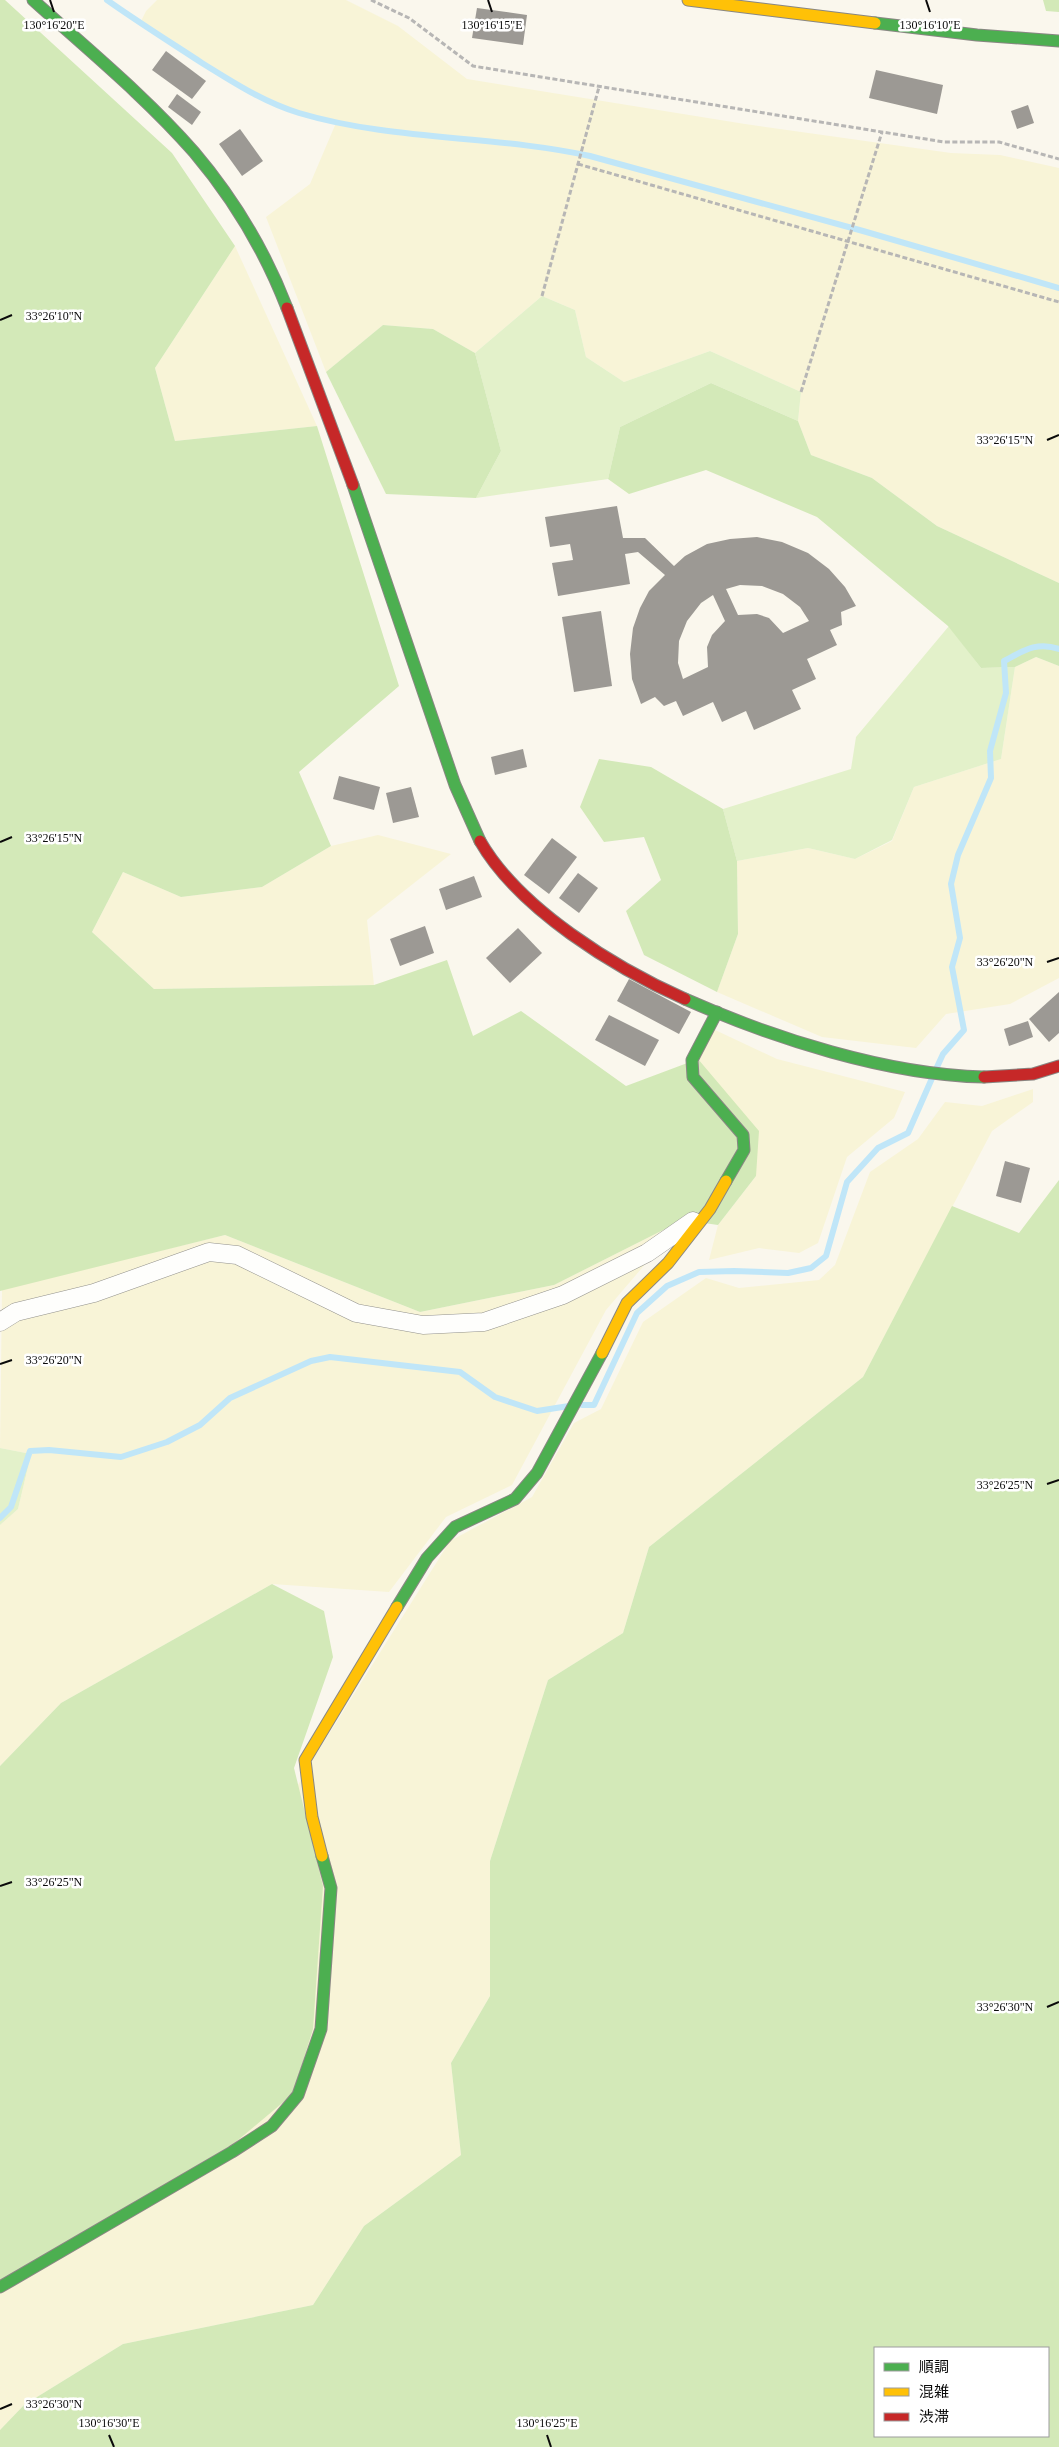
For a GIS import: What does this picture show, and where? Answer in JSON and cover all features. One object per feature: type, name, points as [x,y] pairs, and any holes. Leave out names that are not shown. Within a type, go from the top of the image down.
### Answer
[{"type":"main road","points":[[33,0],[137,96],[192,151],[229,198],[260,248],[290,316],[368,522],[453,776],[478,838],[501,873],[538,907],[594,951],[645,981],[759,1030],[864,1060],[965,1077],[1008,1076],[1056,1066]]},
{"type":"main road","points":[[688,0],[977,35],[1059,41]]},
{"type":"main road","points":[[0,2286],[232,2152],[272,2126],[298,2095],[321,2029],[331,1888],[312,1817],[305,1760],[427,1558],[455,1527],[515,1499],[537,1473],[583,1392],[627,1303],[668,1263],[710,1209],[744,1150],[743,1135],[693,1077],[692,1060],[717,1012]]},
{"type":"street","points":[[0,1322],[16,1312],[94,1293],[209,1252],[238,1255],[356,1312],[423,1325],[484,1322],[563,1295],[647,1254],[710,1209]]},
{"type":"path","points":[[371,0],[409,18],[473,66],[944,142],[999,142],[1059,159]]},
{"type":"path","points":[[542,296],[599,87]]},
{"type":"path","points":[[801,392],[882,132]]},
{"type":"path","points":[[578,164],[1059,302]]},
{"type":"shaded area","points":[[157,0],[346,0],[398,26],[467,79],[745,124],[951,153],[1000,155],[1059,168],[1059,583],[937,526],[872,478],[811,455],[798,421],[801,392],[710,351],[624,382],[586,357],[575,310],[542,296],[475,353],[433,329],[383,325],[326,372],[266,217],[310,184],[336,123],[297,113],[255,96],[140,23],[146,11]]},
{"type":"shaded area","points":[[235,246],[317,426],[175,441],[155,368]]},
{"type":"shaded area","points":[[1036,657],[1059,666],[1059,978],[1010,1004],[946,1014],[916,1048],[822,1037],[717,992],[738,934],[737,861],[808,848],[855,859],[892,841],[914,787],[1001,759],[1015,667]]},
{"type":"shaded area","points":[[378,835],[451,854],[367,920],[374,985],[154,989],[92,932],[123,872],[181,897],[262,887],[331,846]]},
{"type":"shaded area","points":[[713,1029],[777,1059],[905,1092],[894,1118],[847,1157],[818,1243],[799,1253],[759,1248],[709,1260],[718,1225],[756,1176],[698,1059]]},
{"type":"shaded area","points":[[1033,1089],[1033,1102],[992,1131],[863,1377],[649,1547],[623,1633],[548,1680],[490,1861],[490,1996],[451,2063],[461,2155],[364,2226],[313,2305],[123,2344],[24,2405],[0,2430],[0,2294],[312,1761],[450,1541],[532,1497],[574,1423],[601,1409],[643,1322],[706,1278],[739,1288],[819,1280],[835,1265],[870,1172],[918,1139],[945,1102],[982,1106]]},
{"type":"shaded area","points":[[683,1220],[606,1310],[512,1485],[446,1517],[389,1592],[272,1584],[61,1703],[0,1766],[0,1525],[18,1509],[31,1454],[0,1448],[2,1289],[225,1235],[420,1312],[554,1285]]},
{"type":"green space","points":[[0,0],[5,0],[172,153],[235,246],[155,368],[175,441],[317,426],[399,686],[299,772],[331,846],[262,887],[181,897],[123,872],[92,932],[154,989],[374,985],[447,960],[473,1036],[521,1011],[626,1086],[698,1059],[759,1131],[756,1176],[718,1225],[683,1220],[554,1285],[420,1312],[225,1235],[0,1291]]},
{"type":"green space","points":[[1043,0],[1059,0],[1059,12],[1046,11]]},
{"type":"green space","points":[[542,296],[575,310],[586,357],[624,382],[710,351],[801,392],[798,421],[711,383],[620,427],[608,479],[476,498],[501,451],[475,353]]},
{"type":"green space","points":[[383,325],[433,329],[475,353],[501,451],[476,498],[386,494],[326,372]]},
{"type":"green space","points":[[711,383],[798,421],[811,455],[872,478],[937,526],[1059,583],[1059,666],[1036,657],[1015,667],[981,668],[948,626],[817,517],[706,470],[629,494],[608,479],[620,427]]},
{"type":"green space","points":[[949,626],[981,668],[1015,667],[1001,759],[914,787],[892,840],[855,859],[808,848],[737,861],[723,809],[851,769],[856,737]]},
{"type":"green space","points":[[599,759],[651,767],[723,809],[737,861],[738,934],[717,992],[644,955],[626,911],[661,880],[644,837],[604,842],[580,807]]},
{"type":"green space","points":[[1059,1180],[1059,2447],[0,2447],[0,2430],[24,2405],[123,2344],[313,2305],[364,2226],[461,2155],[451,2063],[490,1996],[490,1861],[548,1680],[623,1633],[649,1547],[863,1377],[952,1206],[1019,1233]]},
{"type":"green space","points":[[0,1448],[31,1454],[18,1509],[0,1525]]},
{"type":"green space","points":[[272,1584],[324,1611],[333,1657],[294,1768],[323,1886],[313,2029],[293,2094],[225,2151],[0,2281],[0,1766],[61,1703]]},
{"type":"building","points":[[477,8],[527,15],[523,45],[472,38]]},
{"type":"building","points":[[166,51],[206,81],[192,99],[152,70]]},
{"type":"building","points":[[876,70],[943,85],[937,114],[869,98]]},
{"type":"building","points":[[177,94],[201,112],[192,125],[168,107]]},
{"type":"building","points":[[1028,105],[1034,123],[1017,129],[1011,111]]},
{"type":"building","points":[[240,129],[263,161],[242,176],[219,144]]},
{"type":"building","points":[[617,506],[623,538],[645,538],[674,566],[685,556],[707,544],[730,539],[757,537],[782,542],[808,553],[829,569],[845,587],[856,606],[841,612],[842,625],[830,630],[837,645],[807,659],[816,679],[792,690],[801,709],[754,730],[746,711],[722,722],[713,702],[683,716],[676,701],[664,706],[655,697],[641,704],[632,679],[630,654],[633,628],[640,608],[649,591],[665,575],[638,552],[625,554],[630,584],[558,596],[552,563],[573,560],[570,544],[550,547],[545,517]],"holes":[[[740,585],[762,586],[783,594],[800,607],[809,621],[783,633],[769,618],[757,614],[738,615],[726,589]],[[713,595],[725,621],[712,635],[707,647],[708,667],[683,679],[678,663],[679,641],[687,621],[701,603]]]},
{"type":"building","points":[[601,611],[612,686],[574,692],[562,617]]},
{"type":"building","points":[[523,749],[527,767],[495,775],[491,757]]},
{"type":"building","points":[[339,776],[380,787],[374,810],[333,799]]},
{"type":"building","points":[[411,787],[419,817],[393,823],[386,793]]},
{"type":"building","points":[[552,838],[577,857],[549,894],[524,875]]},
{"type":"building","points":[[578,873],[598,888],[579,913],[559,898]]},
{"type":"building","points":[[474,876],[482,897],[446,910],[439,889]]},
{"type":"building","points":[[425,926],[434,953],[400,966],[390,939]]},
{"type":"building","points":[[518,928],[542,953],[510,983],[486,958]]},
{"type":"building","points":[[629,979],[691,1012],[679,1034],[617,1001]]},
{"type":"building","points":[[1059,992],[1059,1033],[1049,1042],[1029,1019]]},
{"type":"building","points":[[609,1015],[659,1040],[645,1066],[595,1040]]},
{"type":"building","points":[[1028,1021],[1033,1037],[1009,1046],[1004,1029]]},
{"type":"building","points":[[1005,1161],[1030,1168],[1021,1203],[996,1196]]},
{"type":"waterway","points":[[107,0],[237,84],[273,103],[299,113],[371,129],[517,144],[590,156],[863,231],[1059,288]]},
{"type":"waterway","points":[[937,1067],[943,1054],[964,1030],[952,967],[960,938],[951,884],[958,855],[991,778],[990,751],[1006,693],[1004,661],[1030,648],[1044,646],[1059,649]]},
{"type":"waterway","points":[[582,1405],[594,1405],[637,1313],[667,1286],[699,1272],[788,1273],[811,1268],[826,1256],[847,1182],[878,1148],[908,1133],[933,1076]]},
{"type":"waterway","points":[[0,1518],[11,1507],[30,1451],[49,1450],[121,1457],[167,1442],[200,1425],[230,1398],[311,1361],[330,1357],[460,1372],[495,1397],[537,1411],[569,1406]]},
{"type":"traffic: fast","points":[[33,0],[136,92],[194,152],[222,188],[247,226],[269,266],[287,308]]},
{"type":"traffic: fast","points":[[875,23],[977,35],[1059,41]]},
{"type":"traffic: fast","points":[[353,485],[455,785],[480,841]]},
{"type":"traffic: fast","points":[[685,999],[755,1027],[831,1052],[909,1069],[947,1075],[984,1077]]},
{"type":"traffic: fast","points":[[717,1012],[692,1060],[693,1077],[743,1135],[744,1150],[726,1181]]},
{"type":"traffic: fast","points":[[397,1607],[427,1558],[455,1527],[515,1499],[537,1473],[602,1353]]},
{"type":"traffic: fast","points":[[0,2287],[232,2152],[272,2126],[298,2095],[321,2029],[331,1888],[322,1856]]},
{"type":"traffic: slow","points":[[688,0],[875,23]]},
{"type":"traffic: slow","points":[[602,1353],[627,1303],[668,1263],[710,1209],[726,1181]]},
{"type":"traffic: slow","points":[[322,1856],[312,1817],[305,1760],[397,1607]]},
{"type":"traffic: jam","points":[[287,308],[353,485]]},
{"type":"traffic: jam","points":[[480,841],[497,866],[519,890],[571,934],[629,971],[685,999]]},
{"type":"traffic: jam","points":[[984,1077],[1033,1074],[1059,1066]]}]
